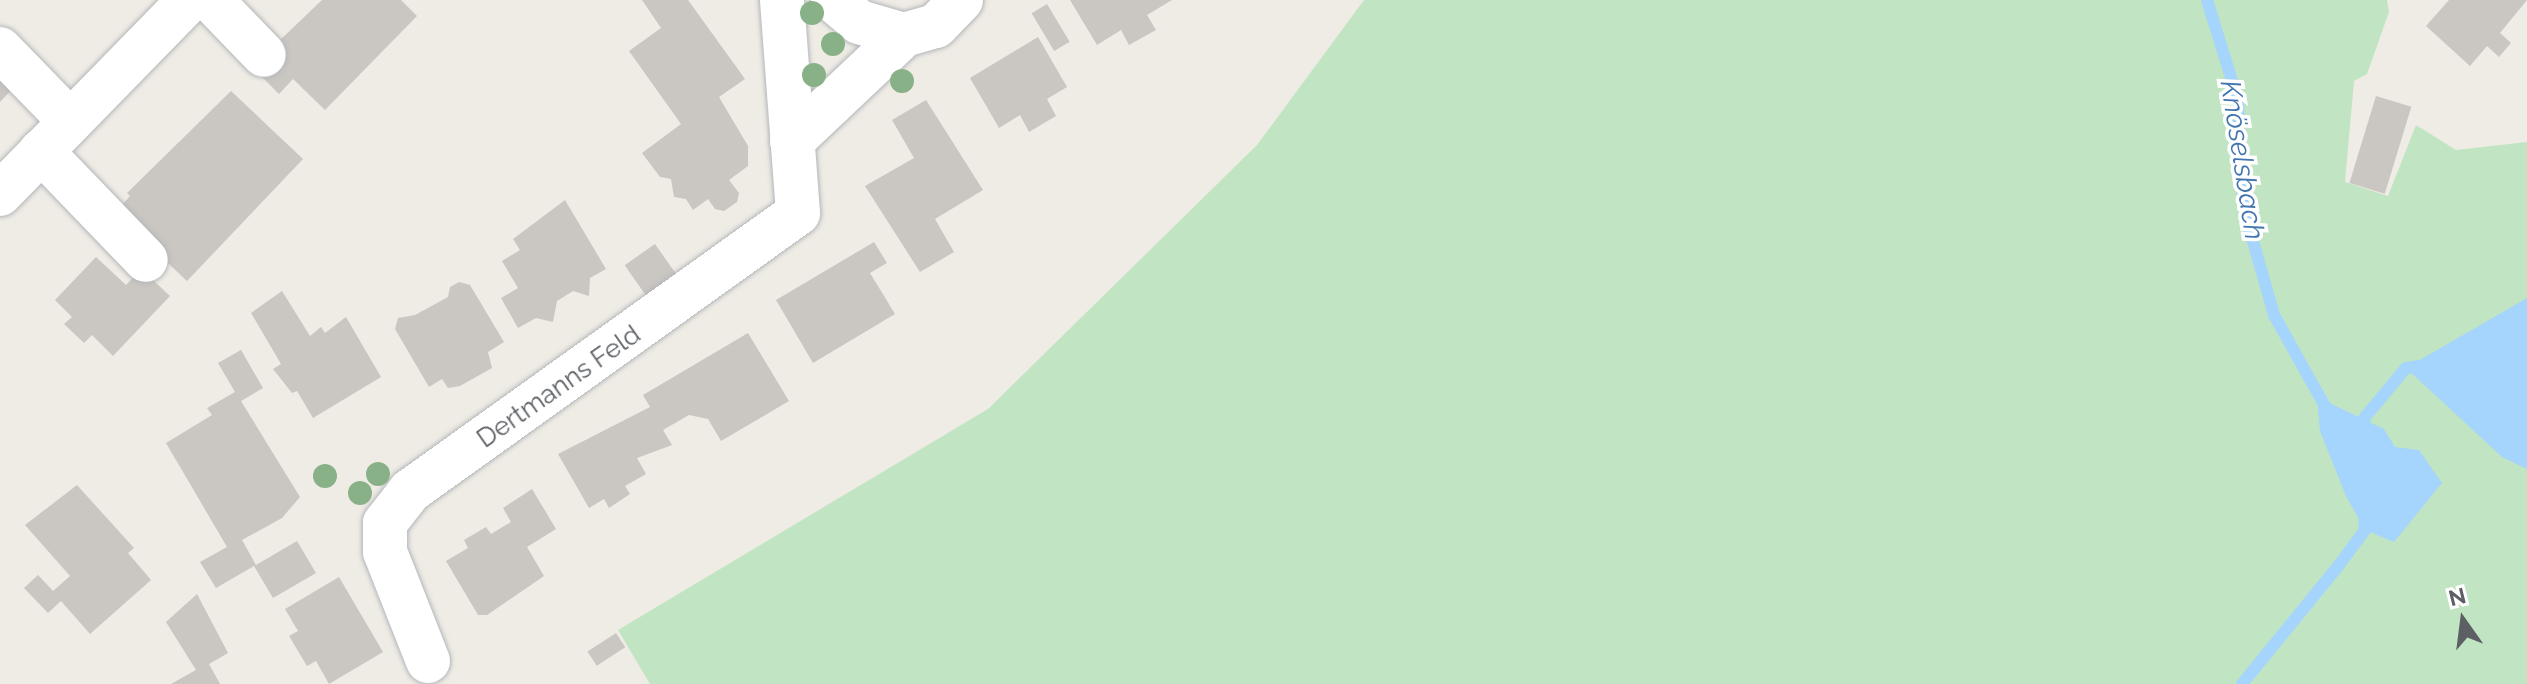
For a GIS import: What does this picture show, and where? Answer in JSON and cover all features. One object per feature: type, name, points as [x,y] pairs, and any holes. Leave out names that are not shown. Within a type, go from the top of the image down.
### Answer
[{"type":"street","points":[[37,152],[189,0]]},
{"type":"street","points":[[211,0],[264,55]]},
{"type":"street","name":"Dertmanns Feld","points":[[432,676],[385,552],[385,523],[410,491],[798,213],[782,0]]},
{"type":"street","points":[[833,0],[859,22],[904,35]]},
{"type":"street","points":[[792,141],[904,35],[936,26],[961,0]]},
{"type":"street","points":[[17,48],[37,152],[146,260]]},
{"type":"green space","points":[[1364,0],[2387,0],[2389,12],[2367,74],[2354,81],[2345,182],[2388,196],[2416,125],[2456,150],[2527,142],[2527,684],[650,684],[618,630],[988,409],[1257,145]]},
{"type":"water","points":[[2527,298],[2527,469],[2502,457],[2406,368]]},
{"type":"water","points":[[2317,397],[2384,429],[2395,447],[2419,450],[2442,483],[2394,542],[2365,530],[2346,496],[2320,431]]},
{"type":"building","points":[[322,0],[401,0],[417,16],[325,110],[293,79],[279,94],[252,67]]},
{"type":"building","points":[[642,0],[688,0],[745,79],[719,97],[748,146],[748,166],[729,180],[739,193],[737,202],[724,211],[715,209],[708,199],[693,210],[686,199],[674,197],[671,179],[660,177],[642,153],[681,124],[629,51],[661,28]]},
{"type":"building","points":[[1070,0],[1172,0],[1147,15],[1156,30],[1129,45],[1121,30],[1097,45]]},
{"type":"building","points":[[2449,0],[2527,0],[2500,33],[2511,43],[2499,57],[2487,46],[2470,66],[2426,26]]},
{"type":"building","points":[[1047,4],[1070,42],[1054,51],[1032,13]]},
{"type":"building","points":[[1038,37],[1067,87],[1047,99],[1056,116],[1029,132],[1020,115],[999,128],[970,78]]},
{"type":"building","points":[[0,62],[20,81],[0,102]]},
{"type":"building","points":[[231,91],[303,159],[187,281],[115,213],[130,196],[127,193]]},
{"type":"building","points":[[2376,96],[2411,107],[2385,194],[2349,183]]},
{"type":"building","points":[[926,100],[983,190],[935,219],[954,252],[920,272],[865,186],[914,158],[892,120]]},
{"type":"building","points":[[565,200],[606,269],[590,278],[589,296],[573,291],[557,301],[553,322],[536,318],[518,328],[501,298],[518,288],[502,261],[520,250],[513,239]]},
{"type":"building","points":[[874,242],[887,263],[870,273],[895,314],[813,363],[776,300]]},
{"type":"building","points":[[655,244],[676,274],[646,296],[625,265]]},
{"type":"building","points":[[96,257],[126,285],[141,269],[170,296],[113,356],[92,335],[84,343],[64,324],[72,317],[55,300]]},
{"type":"building","points":[[459,282],[470,285],[504,342],[488,352],[492,368],[460,386],[448,388],[442,379],[429,387],[395,329],[398,318],[415,315],[448,297],[450,287]]},
{"type":"building","points":[[282,291],[310,336],[321,327],[325,333],[346,317],[381,377],[313,418],[297,391],[292,393],[273,369],[281,364],[251,313]]},
{"type":"building","points":[[748,333],[789,401],[721,441],[708,419],[689,415],[663,430],[672,445],[637,458],[646,474],[625,486],[630,494],[609,508],[604,499],[589,508],[558,454],[650,407],[643,395]]},
{"type":"building","points":[[241,350],[263,388],[241,401],[300,497],[282,518],[242,540],[256,565],[297,541],[316,573],[273,598],[254,566],[216,588],[200,562],[227,547],[166,443],[212,415],[207,408],[235,392],[218,363]]},
{"type":"building","points":[[77,485],[134,548],[128,553],[151,580],[90,634],[61,601],[48,613],[24,588],[38,575],[53,591],[70,576],[25,525]]},
{"type":"building","points":[[532,489],[556,529],[527,547],[544,576],[487,615],[478,615],[446,561],[468,548],[464,540],[486,527],[491,534],[511,522],[503,508]]},
{"type":"building","points":[[339,577],[383,652],[329,684],[316,661],[307,666],[289,636],[298,631],[285,609]]},
{"type":"building","points":[[197,594],[228,653],[209,664],[220,684],[171,684],[196,670],[166,622]]},
{"type":"building","points":[[616,633],[625,647],[597,666],[587,652]]},
{"type":"waterway","name":"Knöselsbach","points":[[2207,0],[2238,100],[2243,206],[2274,315],[2326,408]]},
{"type":"waterway","points":[[2361,431],[2365,417],[2406,368],[2420,366]]},
{"type":"waterway","name":"Knöselsbach","points":[[2242,684],[2365,530],[2364,515]]}]
